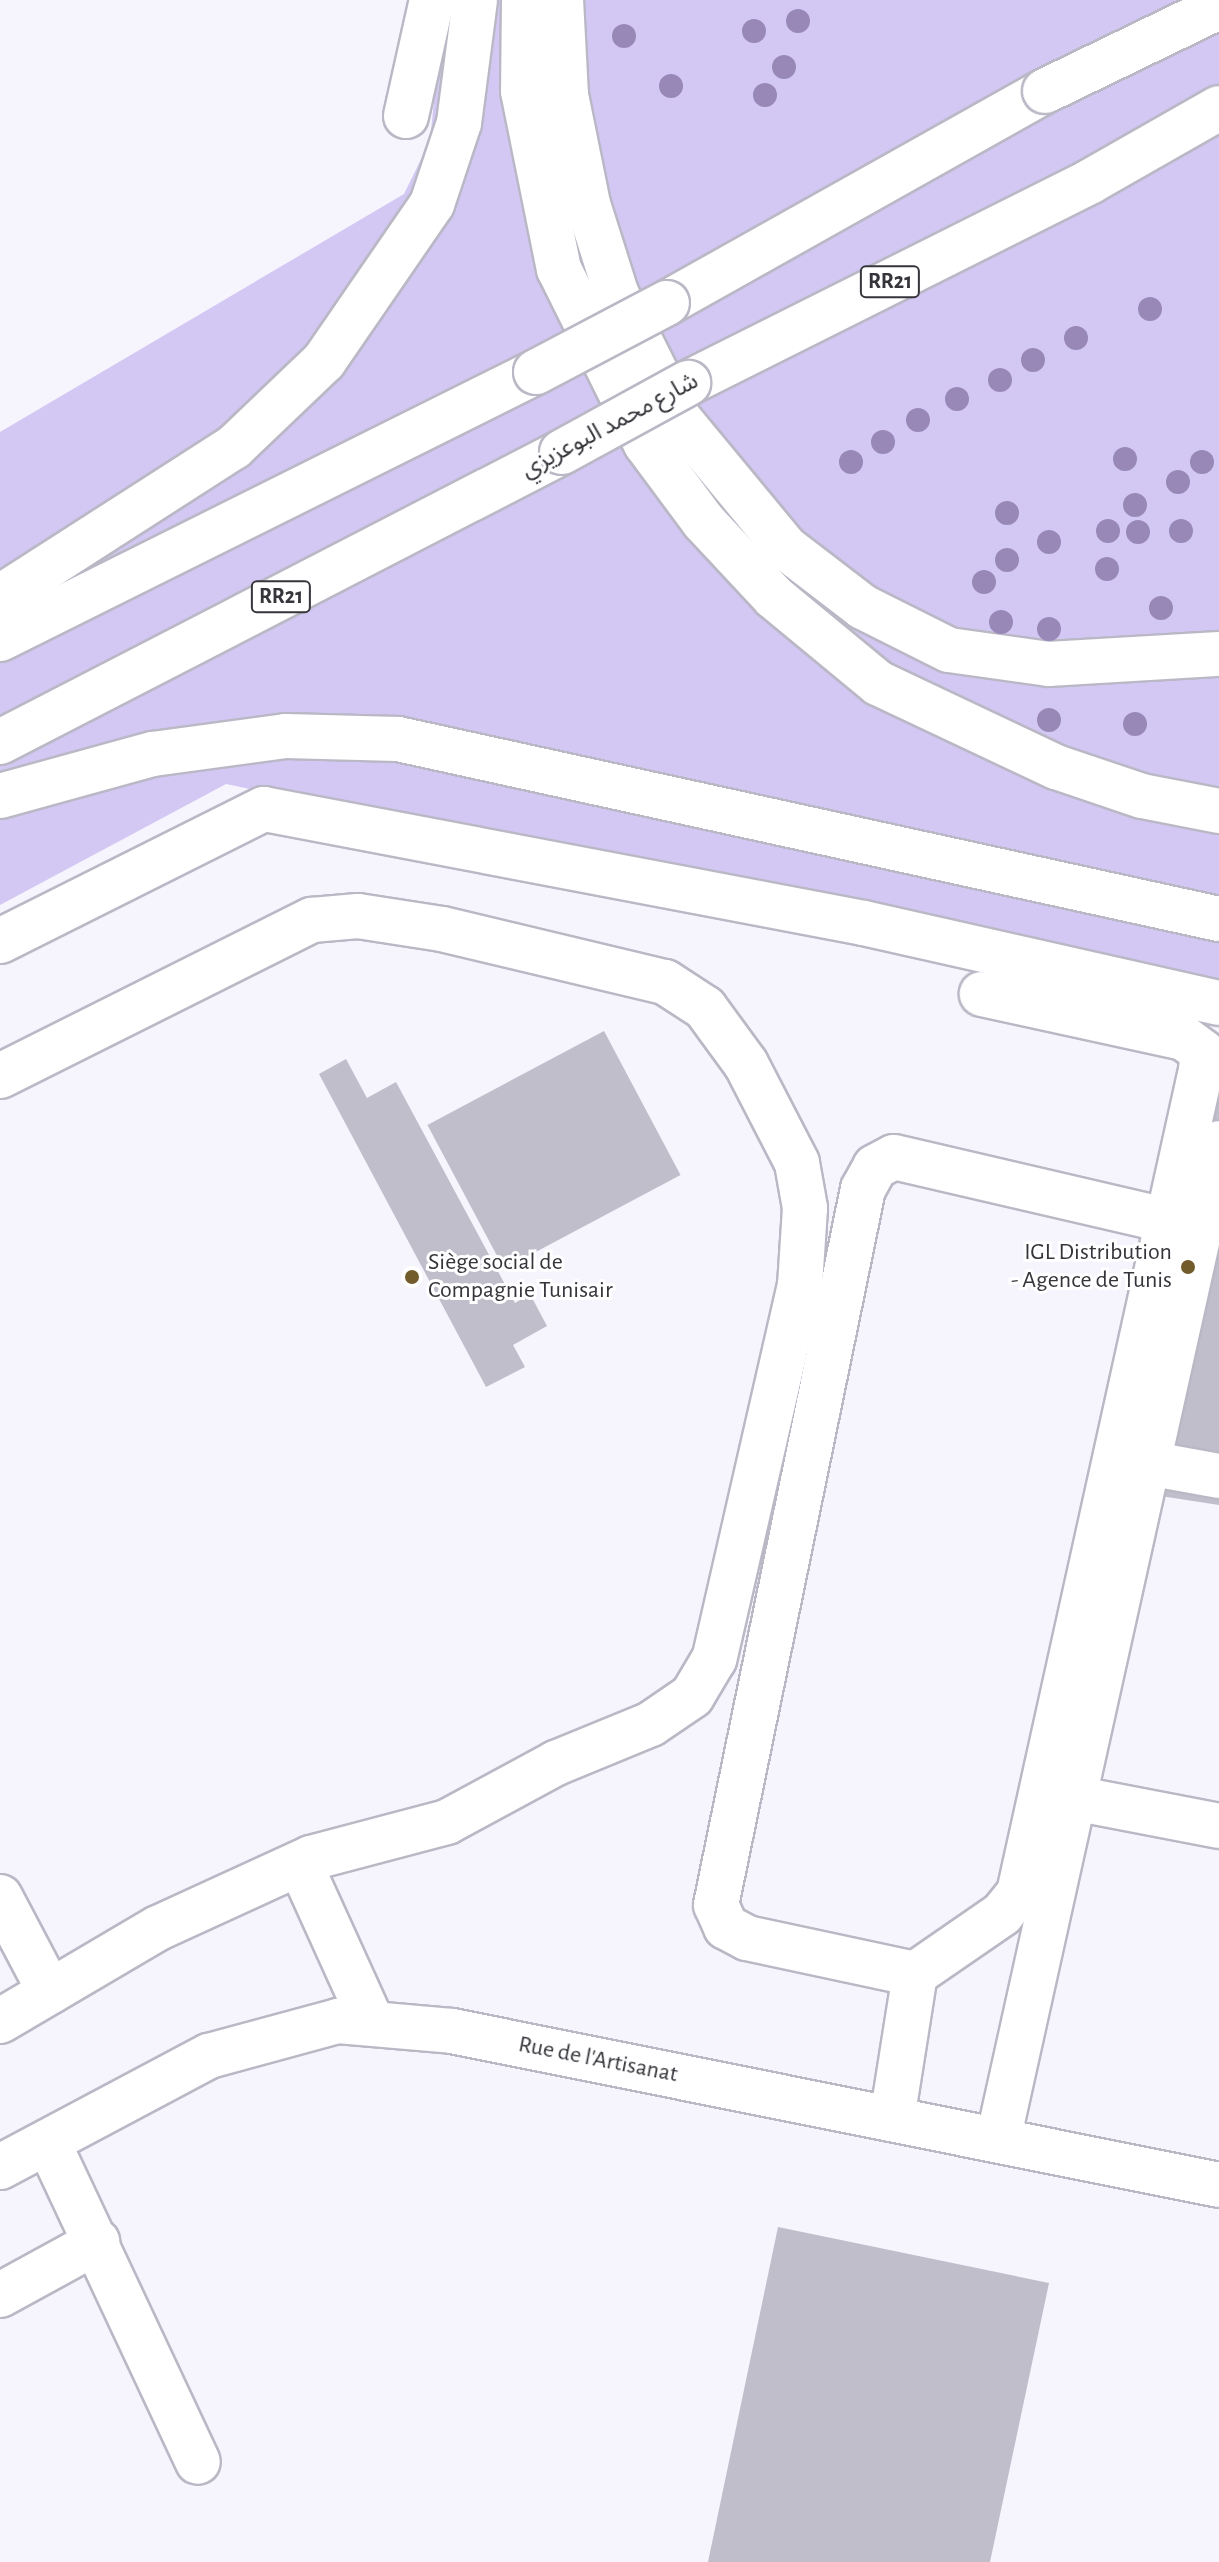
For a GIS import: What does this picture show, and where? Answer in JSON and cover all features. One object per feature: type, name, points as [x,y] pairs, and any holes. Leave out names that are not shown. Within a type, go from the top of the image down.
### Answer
[{"type":"main road","points":[[406,116],[432,0]]},
{"type":"main road","points":[[0,597],[234,447],[324,361],[432,204],[459,123],[475,0]]},
{"type":"main road","points":[[524,0],[523,91],[559,269],[646,444],[704,522],[774,597],[878,683],[1056,767],[1142,796],[1219,811]]},
{"type":"main road","points":[[561,0],[566,95],[588,204],[616,293],[680,420],[786,548],[863,607],[949,650],[1049,664],[1219,654]]},
{"type":"main road","points":[[0,639],[536,372],[667,303],[1045,91],[1198,0],[1219,28]]},
{"type":"main road","points":[[1045,91],[1219,7]]},
{"type":"main road","name":"شارع محمد البوعزيزي","points":[[0,742],[562,452],[688,383],[1091,181],[1219,108]]},
{"type":"main road","points":[[1091,181],[1219,119]]},
{"type":"main road","points":[[0,796],[153,754],[286,736],[398,739],[1219,919]]},
{"type":"main road","points":[[0,941],[264,809],[864,923],[1219,1003]]},
{"type":"main road","points":[[0,1076],[312,920],[358,916],[665,982],[705,1008],[746,1064],[797,1163],[805,1208],[800,1285],[714,1659],[692,1696],[651,1724],[556,1763],[447,1822],[300,1864],[158,1928],[0,2021]]},
{"type":"main road","points":[[892,2119],[915,1974],[1002,1914],[1019,1893],[1203,1052],[1184,1038],[982,994]]},
{"type":"main road","points":[[998,2140],[1153,1464],[1219,1143]]},
{"type":"main road","points":[[915,1974],[747,1938],[726,1927],[716,1905],[863,1189],[875,1167],[894,1157],[1168,1221]]},
{"type":"main road","points":[[1153,1464],[1219,1476]]},
{"type":"main road","points":[[1074,1798],[1219,1826]]},
{"type":"main road","points":[[300,1864],[372,2023]]},
{"type":"main road","points":[[0,1897],[50,1992]]},
{"type":"main road","name":"Rue de l'Artisanat","points":[[0,2167],[209,2056],[338,2021],[452,2031],[1219,2185]]},
{"type":"main road","points":[[48,2142],[198,2462]]},
{"type":"main road","points":[[0,2295],[97,2242]]},
{"type":"shaded area","points":[[444,0],[1219,0],[1219,989],[226,784],[0,905],[0,432],[404,194],[430,141]]},
{"type":"building","points":[[604,1031],[681,1175],[504,1269],[427,1125]]},
{"type":"building","name":"IGL Distribution - Agence de Tunis","points":[[1219,1044],[1219,1505],[1115,1489]]},
{"type":"building","points":[[346,1059],[367,1098],[396,1082],[515,1303],[530,1294],[547,1326],[513,1345],[525,1367],[486,1387],[319,1074]]},
{"type":"building","points":[[778,2227],[1049,2283],[990,2562],[708,2562]]},
{"type":"place","name":"IGL Distribution - Agence de Tunis","points":[[1188,1267]]},
{"type":"place","name":"Siège social de Compagnie Tunisair","points":[[412,1277]]}]
